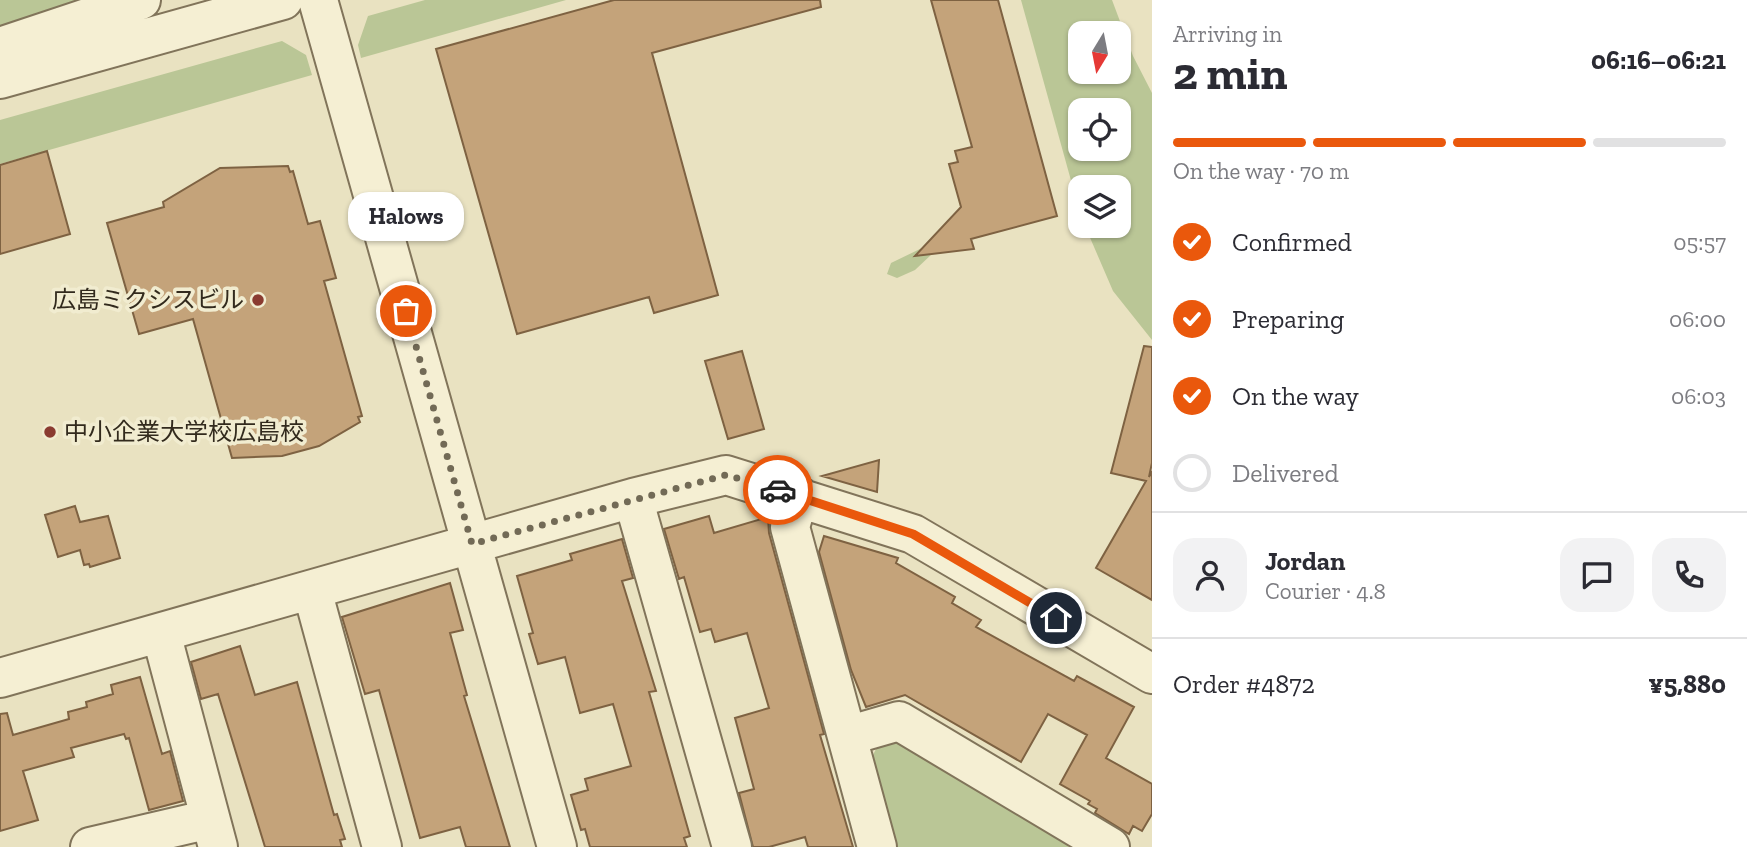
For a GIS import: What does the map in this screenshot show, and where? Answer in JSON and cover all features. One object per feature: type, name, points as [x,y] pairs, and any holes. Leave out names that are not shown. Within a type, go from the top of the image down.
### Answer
[{"type":"street","points":[[0,47],[141,0]]},
{"type":"street","points":[[0,79],[282,0]]},
{"type":"street","points":[[317,0],[557,847]]},
{"type":"street","points":[[0,678],[633,498],[726,475],[913,534],[1152,674]]},
{"type":"street","points":[[799,496],[790,527],[877,847]]},
{"type":"street","points":[[633,498],[732,847]]},
{"type":"street","points":[[312,590],[382,847]]},
{"type":"street","points":[[90,847],[214,833],[161,633]]},
{"type":"street","points":[[847,736],[899,721],[1110,847]]},
{"type":"green space","points":[[0,0],[86,0],[0,30]]},
{"type":"green space","points":[[425,0],[566,0],[361,58],[358,45],[368,16]]},
{"type":"green space","points":[[1021,0],[1112,0],[1120,21],[1068,21],[1068,84],[1131,84],[1131,51],[1152,93],[1152,340],[1113,291],[1090,238],[1131,238],[1131,175],[1069,175]]},
{"type":"green space","points":[[282,41],[306,55],[312,75],[0,164],[0,120]]},
{"type":"green space","points":[[922,248],[916,255],[932,254],[915,270],[897,278],[887,274],[891,263]]},
{"type":"green space","points":[[893,741],[1071,842],[1068,847],[894,847],[870,761],[877,747]]},
{"type":"building","points":[[614,0],[820,0],[821,7],[652,53],[718,295],[654,313],[649,297],[517,334],[436,49]]},
{"type":"building","points":[[931,0],[998,0],[1057,216],[971,239],[974,249],[915,256],[961,207],[949,164],[958,162],[955,151],[972,147]]},
{"type":"building","points":[[47,151],[70,234],[0,254],[0,165]]},
{"type":"building","name":"広島ミクシスビル","points":[[288,166],[290,172],[293,171],[308,224],[320,221],[336,278],[324,281],[362,416],[358,417],[360,422],[319,446],[282,456],[232,458],[193,319],[139,334],[107,223],[164,207],[163,202],[220,168]]},
{"type":"building","points":[[1144,346],[1152,347],[1152,463],[1149,477],[1152,471],[1152,600],[1096,568],[1146,481],[1111,473]]},
{"type":"building","points":[[742,351],[764,429],[728,439],[705,361]]},
{"type":"building","points":[[879,460],[877,492],[822,476]]},
{"type":"building","points":[[75,506],[80,522],[108,516],[120,558],[90,567],[89,564],[84,565],[80,550],[58,557],[45,515]]},
{"type":"building","points":[[709,516],[714,533],[768,517],[769,533],[824,734],[820,735],[853,847],[808,847],[805,837],[769,847],[753,847],[739,793],[754,789],[735,718],[769,708],[747,633],[715,642],[711,629],[700,632],[684,577],[679,579],[664,529]]},
{"type":"building","points":[[824,536],[898,558],[896,563],[955,597],[952,603],[981,620],[976,627],[1074,681],[1077,676],[1134,707],[1106,758],[1152,784],[1152,814],[1142,831],[1133,826],[1129,834],[1095,813],[1097,809],[1088,804],[1090,801],[1060,784],[1087,735],[1048,714],[1021,762],[905,695],[866,707],[851,670],[819,552]]},
{"type":"building","points":[[622,539],[633,578],[622,581],[656,691],[649,692],[690,836],[684,838],[687,847],[590,847],[585,829],[581,830],[571,795],[588,790],[585,779],[631,766],[613,704],[580,713],[565,657],[538,664],[529,634],[533,633],[517,576],[572,560],[570,554]]},
{"type":"building","points":[[450,583],[463,630],[450,633],[467,695],[464,696],[510,847],[466,847],[460,827],[420,838],[379,690],[365,694],[342,617]]},
{"type":"building","points":[[240,646],[255,695],[297,682],[334,815],[337,814],[345,839],[340,840],[342,847],[265,847],[218,694],[201,699],[191,662]]},
{"type":"building","points":[[140,677],[162,754],[170,751],[183,801],[149,810],[129,738],[126,739],[124,734],[71,748],[74,757],[23,771],[38,820],[0,831],[0,714],[7,713],[13,735],[69,719],[68,712],[87,707],[86,702],[113,694],[111,685]]},
{"type":"way so far","points":[[406,311],[472,544],[633,498],[726,475],[778,490]]},
{"type":"place","name":"広島ミクシスビル","points":[[258,300]]},
{"type":"place","name":"Halows","points":[[406,311]]},
{"type":"place","name":"中小企業大学校広島校","points":[[50,432]]},
{"type":"route","points":[[778,490],[913,534],[1056,618]]}]
